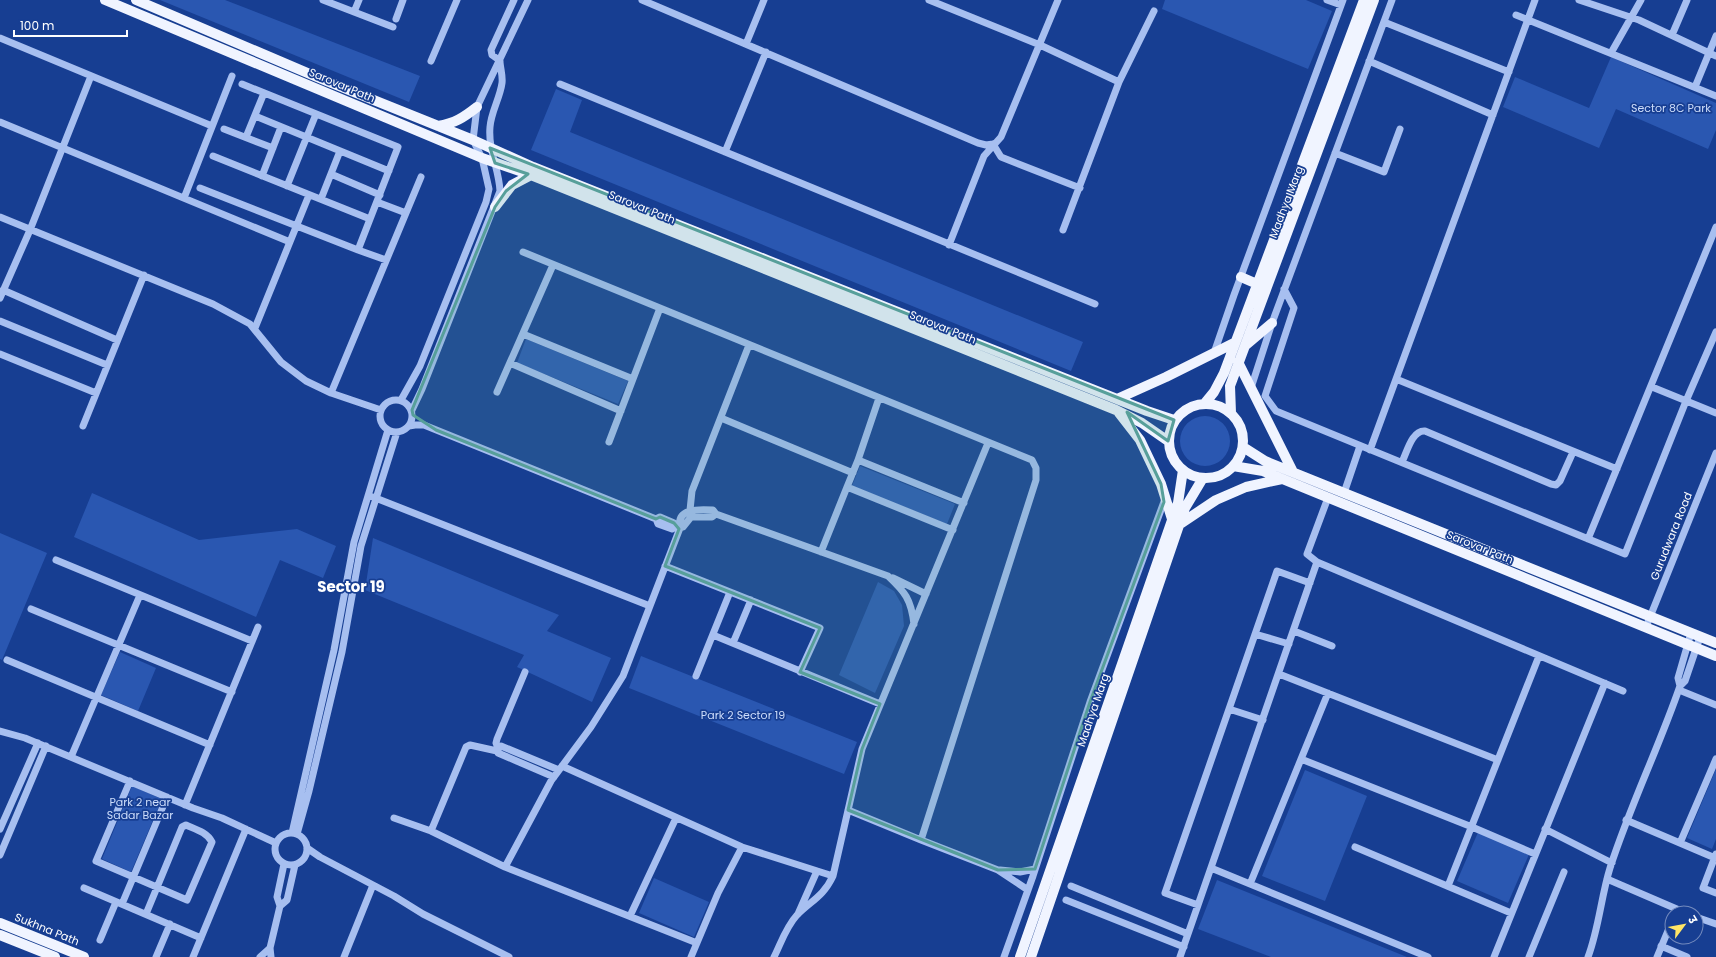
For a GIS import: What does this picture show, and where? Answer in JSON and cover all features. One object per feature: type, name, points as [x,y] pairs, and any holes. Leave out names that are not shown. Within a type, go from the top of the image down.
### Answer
[{"type":"main road","name":"Sarovar Path","points":[[105,0],[482,158],[531,175],[1116,410],[1142,423],[1168,441]]},
{"type":"main road","name":"Sarovar Path","points":[[136,0],[436,126],[473,140],[533,167],[1117,399],[1174,420]]},
{"type":"main road","name":"Madhya Marg","points":[[1231,413],[1230,386],[1238,362],[1239,345],[1257,284],[1364,0]]},
{"type":"main road","name":"Madhya Marg","points":[[1205,403],[1214,392],[1239,345],[1374,0]]},
{"type":"main road","points":[[436,126],[452,124],[477,107]]},
{"type":"main road","points":[[495,207],[512,185],[531,175]]},
{"type":"main road","points":[[1241,277],[1257,284]]},
{"type":"main road","points":[[1117,399],[1214,353],[1239,345],[1272,323]]},
{"type":"main road","points":[[1238,362],[1293,472]]},
{"type":"main road","points":[[1205,403],[1214,404],[1231,413],[1242,431],[1242,447],[1238,459],[1233,466],[1218,476],[1203,478],[1188,474],[1172,458],[1168,436],[1174,420],[1183,410],[1205,403]]},
{"type":"main road","points":[[1116,410],[1140,440],[1161,484],[1165,498],[1176,521],[1222,497],[1246,487],[1282,479]]},
{"type":"main road","name":"Sarovar Path","points":[[1242,447],[1265,461],[1716,643]]},
{"type":"main road","name":"Sarovar Path","points":[[1233,466],[1263,471],[1716,656]]},
{"type":"main road","name":"Madhya Marg","points":[[1031,957],[1176,521],[1183,470]]},
{"type":"main road","name":"Madhya Marg","points":[[1020,957],[1176,521],[1203,478]]},
{"type":"main road","name":"Sukhna Path","points":[[0,923],[84,957]]},
{"type":"main road","name":"Sukhna Path","points":[[0,935],[55,957]]},
{"type":"street","points":[[323,0],[393,27]]},
{"type":"street","points":[[354,12],[359,0]]},
{"type":"street","points":[[396,19],[403,0]]},
{"type":"street","points":[[431,61],[457,0]]},
{"type":"street","points":[[409,426],[412,412],[495,207],[500,191],[500,179],[490,148],[490,127],[495,102],[502,82],[499,60],[492,55],[491,50],[514,0]]},
{"type":"street","points":[[401,400],[420,366],[486,202],[489,189],[482,158],[473,140],[477,107],[528,0]]},
{"type":"street","points":[[642,0],[978,143],[986,145],[993,144]]},
{"type":"street","points":[[746,44],[764,0]]},
{"type":"street","points":[[929,0],[1040,45],[1119,82]]},
{"type":"street","points":[[949,245],[984,156],[993,144],[1001,137],[1058,0]]},
{"type":"street","points":[[1214,353],[1342,3],[1328,0]]},
{"type":"street","points":[[1251,388],[1284,289],[1392,0]]},
{"type":"street","points":[[1370,450],[1535,0]]},
{"type":"street","points":[[1579,0],[1597,3],[1672,35],[1713,55]]},
{"type":"street","points":[[1611,53],[1641,0]]},
{"type":"street","points":[[1672,35],[1687,0]]},
{"type":"street","points":[[1063,230],[1119,82],[1154,11]]},
{"type":"street","points":[[1516,15],[1716,96]]},
{"type":"street","points":[[1384,22],[1509,72]]},
{"type":"street","points":[[1696,87],[1713,55],[1716,36]]},
{"type":"street","points":[[0,38],[212,126]]},
{"type":"street","points":[[725,152],[766,52]]},
{"type":"street","points":[[1370,61],[1493,115]]},
{"type":"street","points":[[0,298],[30,230],[91,76]]},
{"type":"street","points":[[184,198],[232,76]]},
{"type":"street","points":[[242,84],[398,147],[358,250]]},
{"type":"street","points":[[560,84],[949,245],[1096,304]]},
{"type":"street","points":[[246,138],[264,93]]},
{"type":"street","points":[[287,186],[316,114]]},
{"type":"street","points":[[255,116],[389,171]]},
{"type":"street","points":[[0,122],[290,242]]},
{"type":"street","points":[[262,176],[281,127]]},
{"type":"street","points":[[224,129],[273,148]]},
{"type":"street","points":[[1335,153],[1384,172],[1400,129]]},
{"type":"street","points":[[993,144],[1001,157],[1080,188]]},
{"type":"street","points":[[321,199],[340,151]]},
{"type":"street","points":[[213,156],[370,220]]},
{"type":"street","points":[[331,174],[406,212]]},
{"type":"street","points":[[331,393],[421,177]]},
{"type":"street","points":[[200,188],[297,227],[386,260]]},
{"type":"street","points":[[255,328],[309,195]]},
{"type":"street","points":[[0,218],[213,304],[255,328],[281,362],[306,381],[331,393],[381,410]]},
{"type":"street","points":[[1588,539],[1652,387],[1716,227]]},
{"type":"street","points":[[473,233],[483,237]]},
{"type":"street","points":[[523,252],[1032,460],[1036,468],[1036,480],[921,840]]},
{"type":"street","points":[[497,392],[553,265]]},
{"type":"street","points":[[83,426],[144,276]]},
{"type":"street","points":[[1284,289],[1294,308],[1265,396],[1276,411],[1625,554],[1686,401],[1716,332]]},
{"type":"street","points":[[3,290],[117,340]]},
{"type":"street","points":[[609,442],[660,308]]},
{"type":"street","points":[[0,321],[107,364]]},
{"type":"street","points":[[522,334],[633,379]]},
{"type":"street","points":[[690,513],[692,491],[749,345]]},
{"type":"street","points":[[0,354],[96,393]]},
{"type":"street","points":[[510,363],[621,411]]},
{"type":"street","points":[[420,366],[429,370]]},
{"type":"street","points":[[1396,379],[1617,469]]},
{"type":"street","points":[[1652,387],[1716,413]]},
{"type":"street","points":[[821,552],[858,460],[880,398]]},
{"type":"street","points":[[436,430],[412,412],[409,405],[401,400],[390,400],[384,404],[381,410],[381,421],[388,430],[397,432],[409,426],[424,425],[436,430],[656,519],[660,517],[674,523],[678,528]]},
{"type":"street","points":[[721,418],[853,473]]},
{"type":"street","points":[[294,833],[334,650],[354,542],[388,430]]},
{"type":"street","points":[[1402,462],[1416,433],[1421,430],[1425,430],[1556,485],[1560,481],[1573,452]]},
{"type":"street","points":[[294,833],[309,791],[342,652],[361,546],[397,432]]},
{"type":"street","points":[[797,916],[820,896],[828,887],[833,876],[862,749],[988,443]]},
{"type":"street","points":[[1344,493],[1360,446]]},
{"type":"street","name":"Gurudwara Road","points":[[1646,627],[1716,454]]},
{"type":"street","points":[[858,460],[964,503]]},
{"type":"street","points":[[846,488],[953,530]]},
{"type":"street","points":[[368,495],[650,606]]},
{"type":"street","points":[[1004,957],[1028,890],[1092,696],[1156,528],[1165,498]]},
{"type":"street","points":[[1326,503],[1307,554],[1317,562],[1623,691]]},
{"type":"street","points":[[505,867],[554,776],[591,727],[623,676],[665,566],[679,523],[684,514],[713,510],[716,514],[888,576],[926,594]]},
{"type":"street","points":[[56,560],[252,641]]},
{"type":"street","points":[[1180,957],[1317,562]]},
{"type":"street","points":[[665,566],[820,628],[800,672]]},
{"type":"street","points":[[1198,905],[1166,893],[1255,634],[1277,571],[1310,583]]},
{"type":"street","points":[[888,576],[901,588],[907,598],[912,608],[914,624]]},
{"type":"street","points":[[696,676],[730,592]]},
{"type":"street","points":[[71,757],[140,595]]},
{"type":"street","points":[[733,643],[752,600]]},
{"type":"street","points":[[31,609],[232,692]]},
{"type":"street","points":[[186,805],[258,627]]},
{"type":"street","points":[[1294,631],[1332,646]]},
{"type":"street","points":[[1255,634],[1289,644]]},
{"type":"street","points":[[713,635],[880,704]]},
{"type":"street","points":[[1588,957],[1601,914],[1603,890],[1608,879],[1626,820],[1664,730],[1679,688],[1685,681],[1692,646],[1696,635]]},
{"type":"street","points":[[1448,886],[1539,656]]},
{"type":"street","points":[[7,660],[210,745]]},
{"type":"street","points":[[498,750],[496,744],[497,739],[525,672]]},
{"type":"street","points":[[1279,674],[1498,760]]},
{"type":"street","points":[[1494,957],[1605,683]]},
{"type":"street","points":[[1679,688],[1716,705]]},
{"type":"street","points":[[1250,884],[1328,694]]},
{"type":"street","points":[[1230,709],[1263,720]]},
{"type":"street","points":[[0,731],[46,746],[186,805],[222,818],[276,844]]},
{"type":"street","points":[[0,829],[2,819],[38,743]]},
{"type":"street","points":[[431,831],[466,747],[470,744],[498,750],[554,776]]},
{"type":"street","points":[[0,855],[46,746]]},
{"type":"street","points":[[498,750],[502,746],[561,768],[742,847],[833,876]]},
{"type":"street","points":[[1301,759],[1472,827],[1535,854]]},
{"type":"street","points":[[1680,843],[1716,759]]},
{"type":"street","points":[[130,781],[96,861],[134,877],[157,887],[187,900],[212,842],[209,837],[201,831],[186,825],[182,827],[157,887],[146,914]]},
{"type":"street","points":[[100,940],[134,877],[167,797]]},
{"type":"street","points":[[848,810],[998,870],[1028,890]]},
{"type":"street","points":[[394,818],[431,831],[505,867],[697,943]]},
{"type":"street","points":[[630,916],[676,818]]},
{"type":"street","points":[[1626,820],[1715,856],[1703,888],[1716,893]]},
{"type":"street","points":[[193,957],[246,829]]},
{"type":"street","points":[[1545,829],[1612,863]]},
{"type":"street","points":[[294,833],[302,837],[307,848],[307,855],[304,860],[295,865],[284,864],[276,856],[276,844],[284,834],[294,833]]},
{"type":"street","points":[[1355,846],[1511,913]]},
{"type":"street","points":[[691,957],[718,893],[742,847]]},
{"type":"street","points":[[307,848],[325,861],[373,885],[449,929],[509,957]]},
{"type":"street","points":[[304,860],[325,861]]},
{"type":"street","points":[[280,906],[276,897],[284,864]]},
{"type":"street","points":[[271,957],[270,948],[280,906],[287,900],[295,865]]},
{"type":"street","points":[[1211,868],[1428,957]]},
{"type":"street","points":[[998,870],[1020,872],[1035,869]]},
{"type":"street","points":[[774,957],[786,931],[797,916],[817,871]]},
{"type":"street","points":[[1529,957],[1564,872]]},
{"type":"street","points":[[1608,879],[1664,905]]},
{"type":"street","points":[[344,957],[373,885]]},
{"type":"street","points":[[1071,886],[1188,934]]},
{"type":"street","points":[[84,888],[201,938]]},
{"type":"street","points":[[1066,900],[1184,947]]},
{"type":"street","points":[[1704,920],[1716,924]]},
{"type":"street","points":[[156,957],[170,924]]},
{"type":"street","points":[[1656,957],[1664,939]]},
{"type":"street","points":[[1661,946],[1687,957]]},
{"type":"street","points":[[260,957],[270,948]]},
{"type":"highlighted area","points":[[490,148],[1174,420],[1168,441],[1127,412],[1161,484],[1164,502],[1090,702],[1035,869],[998,870],[848,810],[862,749],[880,704],[800,672],[820,628],[665,566],[679,529],[674,523],[660,517],[656,519],[436,430],[413,415],[412,410],[495,207],[506,191],[528,174],[495,163]]},
{"type":"green space","points":[[160,0],[225,0],[420,76],[409,102]]},
{"type":"green space","points":[[1165,0],[1306,0],[1332,11],[1308,69],[1162,9]]},
{"type":"green space","name":"Sector 8C Park","points":[[1611,57],[1716,103],[1716,130],[1708,149],[1616,109],[1599,148],[1503,107],[1515,77],[1589,108]]},
{"type":"green space","points":[[556,89],[582,100],[570,132],[1083,342],[1071,371],[531,150]]},
{"type":"green space","points":[[526,339],[628,381],[618,404],[517,363]]},
{"type":"green space","points":[[1205,416],[1219,420],[1226,427],[1230,441],[1226,455],[1219,462],[1205,466],[1191,462],[1184,455],[1180,441],[1184,427],[1191,420]]},
{"type":"green space","points":[[860,466],[955,504],[947,524],[852,486]]},
{"type":"green space","points":[[92,493],[199,540],[297,529],[336,546],[323,578],[280,560],[256,617],[74,537]]},
{"type":"green space","points":[[0,533],[47,553],[2,660],[0,659]]},
{"type":"green space","points":[[373,538],[559,615],[547,631],[611,658],[592,702],[517,667],[524,655],[365,590]]},
{"type":"green space","points":[[878,582],[894,591],[902,605],[904,626],[875,693],[839,675]]},
{"type":"green space","points":[[120,652],[156,668],[138,711],[101,695]]},
{"type":"green space","name":"Park 2 Sector 19","points":[[641,656],[857,742],[844,774],[629,688]]},
{"type":"green space","points":[[1716,769],[1716,839],[1712,849],[1687,838]]},
{"type":"green space","points":[[1305,770],[1367,796],[1325,901],[1262,876]]},
{"type":"green space","name":"Park 2 near Sadar Bazar","points":[[132,786],[162,799],[131,872],[102,859]]},
{"type":"green space","points":[[1479,830],[1530,852],[1508,903],[1457,881]]},
{"type":"green space","points":[[654,878],[709,902],[694,937],[639,913]]},
{"type":"green space","points":[[1217,880],[1407,957],[1271,957],[1198,929]]},
{"type":"district","name":"Sector 19","points":[[351,586]]}]
